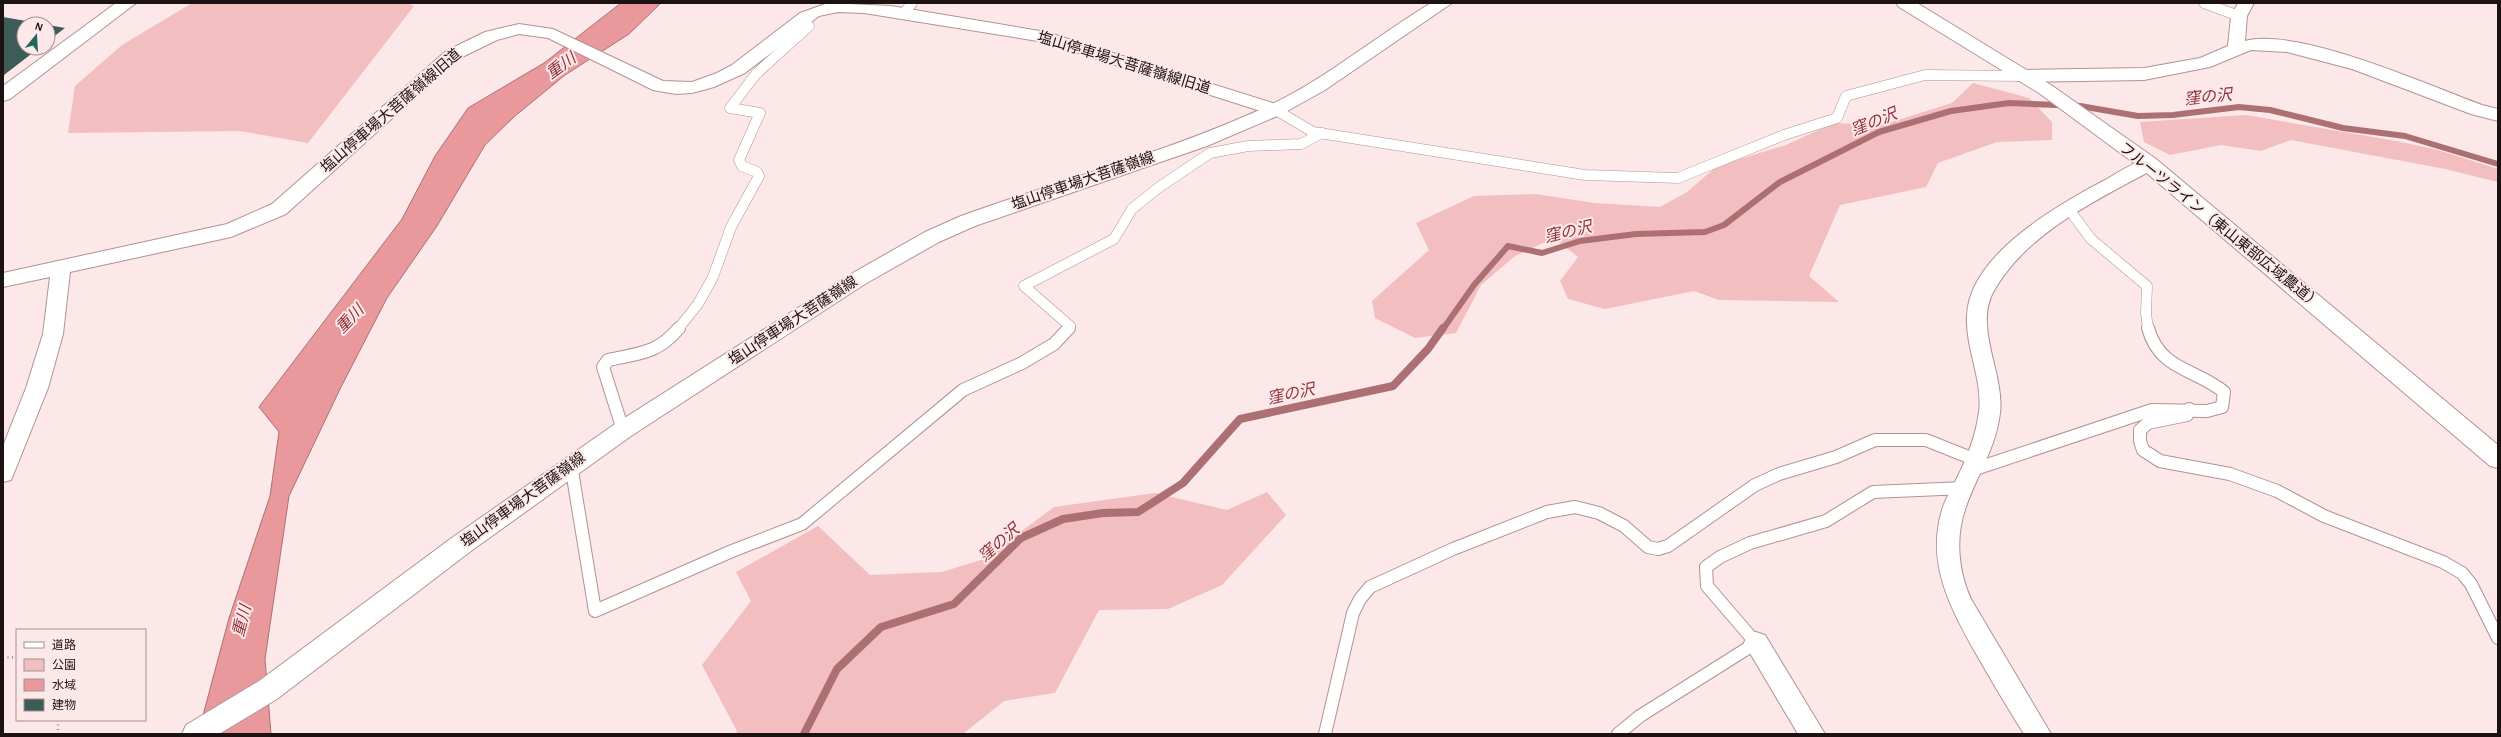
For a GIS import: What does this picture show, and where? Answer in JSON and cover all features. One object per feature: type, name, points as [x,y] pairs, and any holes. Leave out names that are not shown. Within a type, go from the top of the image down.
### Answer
[{"type":"main road","points":[[3,95],[127,3]]},
{"type":"main road","name":"塩山停車場大菩薩嶺線","points":[[195,734],[268,690],[571,465],[804,313],[932,237],[1001,208],[1223,133],[1276,110],[1342,70],[1443,3]]},
{"type":"main road","name":"フルーツライン（東山東部広域農道）","points":[[1905,3],[2045,89],[2149,164],[2498,459]]},
{"type":"street","name":"塩山停車場大菩薩嶺線旧道","points":[[3,280],[231,230],[279,209],[452,55],[479,40],[519,29],[553,34],[568,40],[659,86],[670,89],[685,89],[701,86],[729,74],[753,60],[800,21],[822,9],[838,7],[908,8],[1054,39],[1276,110]]},
{"type":"street","points":[[2236,49],[2242,10]]},
{"type":"street","points":[[2022,76],[2144,74],[2204,63],[2236,49],[2250,45],[2287,47],[2318,53],[2358,65],[2477,110],[2498,115]]},
{"type":"street","points":[[2038,734],[2009,690],[1961,603],[1950,571],[1948,545],[1952,514],[1984,441],[1990,410],[1989,385],[1978,339],[1977,313],[1981,293],[1994,273],[2028,237],[2068,208],[2149,164]]},
{"type":"street","points":[[3,473],[37,388],[53,334],[61,268]]},
{"type":"street","points":[[1756,643],[1812,734]]},
{"type":"lane","points":[[2204,3],[2242,10]]},
{"type":"lane","points":[[623,430],[603,367],[608,360],[653,350],[666,342],[698,304],[713,277],[731,227],[759,176],[757,172],[742,166],[739,160],[760,113],[730,108],[739,90],[809,26],[800,21]]},
{"type":"lane","points":[[1276,110],[1313,132],[1585,175],[1678,178],[1784,135],[1837,118],[1846,96],[1926,75],[2022,76]]},
{"type":"lane","points":[[571,465],[595,611],[732,550],[802,524],[963,390],[1022,363],[1054,344],[1070,326],[1024,286],[1114,239],[1132,209],[1171,179],[1210,153],[1248,146],[1301,144],[1322,133]]},
{"type":"lane","points":[[1618,734],[1640,716],[1756,643],[1707,586],[1706,567],[1715,560],[1748,542],[1827,521],[1859,496],[1971,473],[2152,410],[2189,409],[2214,411],[2222,407],[2224,392],[2217,386],[2184,371],[2166,358],[2150,339],[2146,328],[2144,307],[2147,286],[2091,238],[2068,208]]},
{"type":"lane","points":[[2189,409],[2187,415],[2148,423],[2140,430],[2138,439],[2142,449],[2149,456],[2160,461],[2230,474],[2277,491],[2324,516],[2443,562],[2462,573],[2471,584],[2498,638]]},
{"type":"lane","points":[[1325,734],[1353,613],[1360,599],[1370,587],[1453,549],[1547,512],[1575,507],[1599,513],[1618,523],[1648,546],[1658,549],[1668,546],[1720,507],[1755,485],[1779,474],[1836,457],[1876,440],[1926,440],[1971,473]]},
{"type":"path","points":[[3,658],[16,656]]},
{"type":"path","points":[[58,721],[58,734]]},
{"type":"green space","points":[[192,3],[407,3],[414,6],[308,143],[240,131],[68,133],[75,86],[122,45]]},
{"type":"green space","points":[[1973,83],[2029,98],[2052,122],[2052,140],[1997,142],[1938,163],[1926,187],[1840,205],[1809,276],[1839,302],[1719,300],[1694,291],[1605,309],[1568,299],[1560,281],[1578,257],[1554,238],[1515,256],[1481,285],[1456,333],[1415,338],[1375,318],[1372,301],[1429,250],[1416,223],[1474,196],[1536,194],[1594,203],[1660,207],[1687,192],[1717,166],[1786,145],[1834,123],[1882,125],[1952,103]]},
{"type":"green space","points":[[2246,115],[2396,141],[2438,150],[2498,169],[2498,182],[2445,169],[2291,140],[2261,151],[2221,145],[2170,155],[2144,142],[2140,122]]},
{"type":"green space","points":[[1267,492],[1286,515],[1222,585],[1168,609],[1099,610],[1055,693],[1004,701],[963,734],[736,734],[737,731],[702,665],[751,601],[736,572],[818,526],[870,575],[942,572],[984,559],[1054,507],[1155,493],[1227,510]]},
{"type":"water","name":"重川","points":[[621,3],[661,3],[629,34],[565,75],[515,116],[485,145],[437,226],[387,298],[341,387],[289,496],[265,659],[271,734],[198,734],[229,618],[270,496],[279,432],[259,407],[402,219],[435,156],[468,108],[544,63]]},
{"type":"building","points":[[3,17],[16,19],[16,56],[29,56],[4,75]]},
{"type":"building","points":[[56,26],[65,28],[56,35]]},
{"type":"waterway","name":"窪の沢","points":[[1443,329],[1474,285],[1508,246],[1542,253],[1580,241],[1636,234],[1705,232],[1724,225],[1780,182],[1879,132],[1951,111],[2009,103],[2080,106],[2138,116],[2173,115],[2239,107],[2270,110],[2343,128],[2405,136],[2498,164]]},
{"type":"waterway","name":"窪の沢","points":[[804,734],[837,669],[881,627],[954,604],[1021,538],[1063,519],[1103,513],[1138,512],[1183,483],[1240,419],[1393,386],[1428,349],[1443,328]]}]
